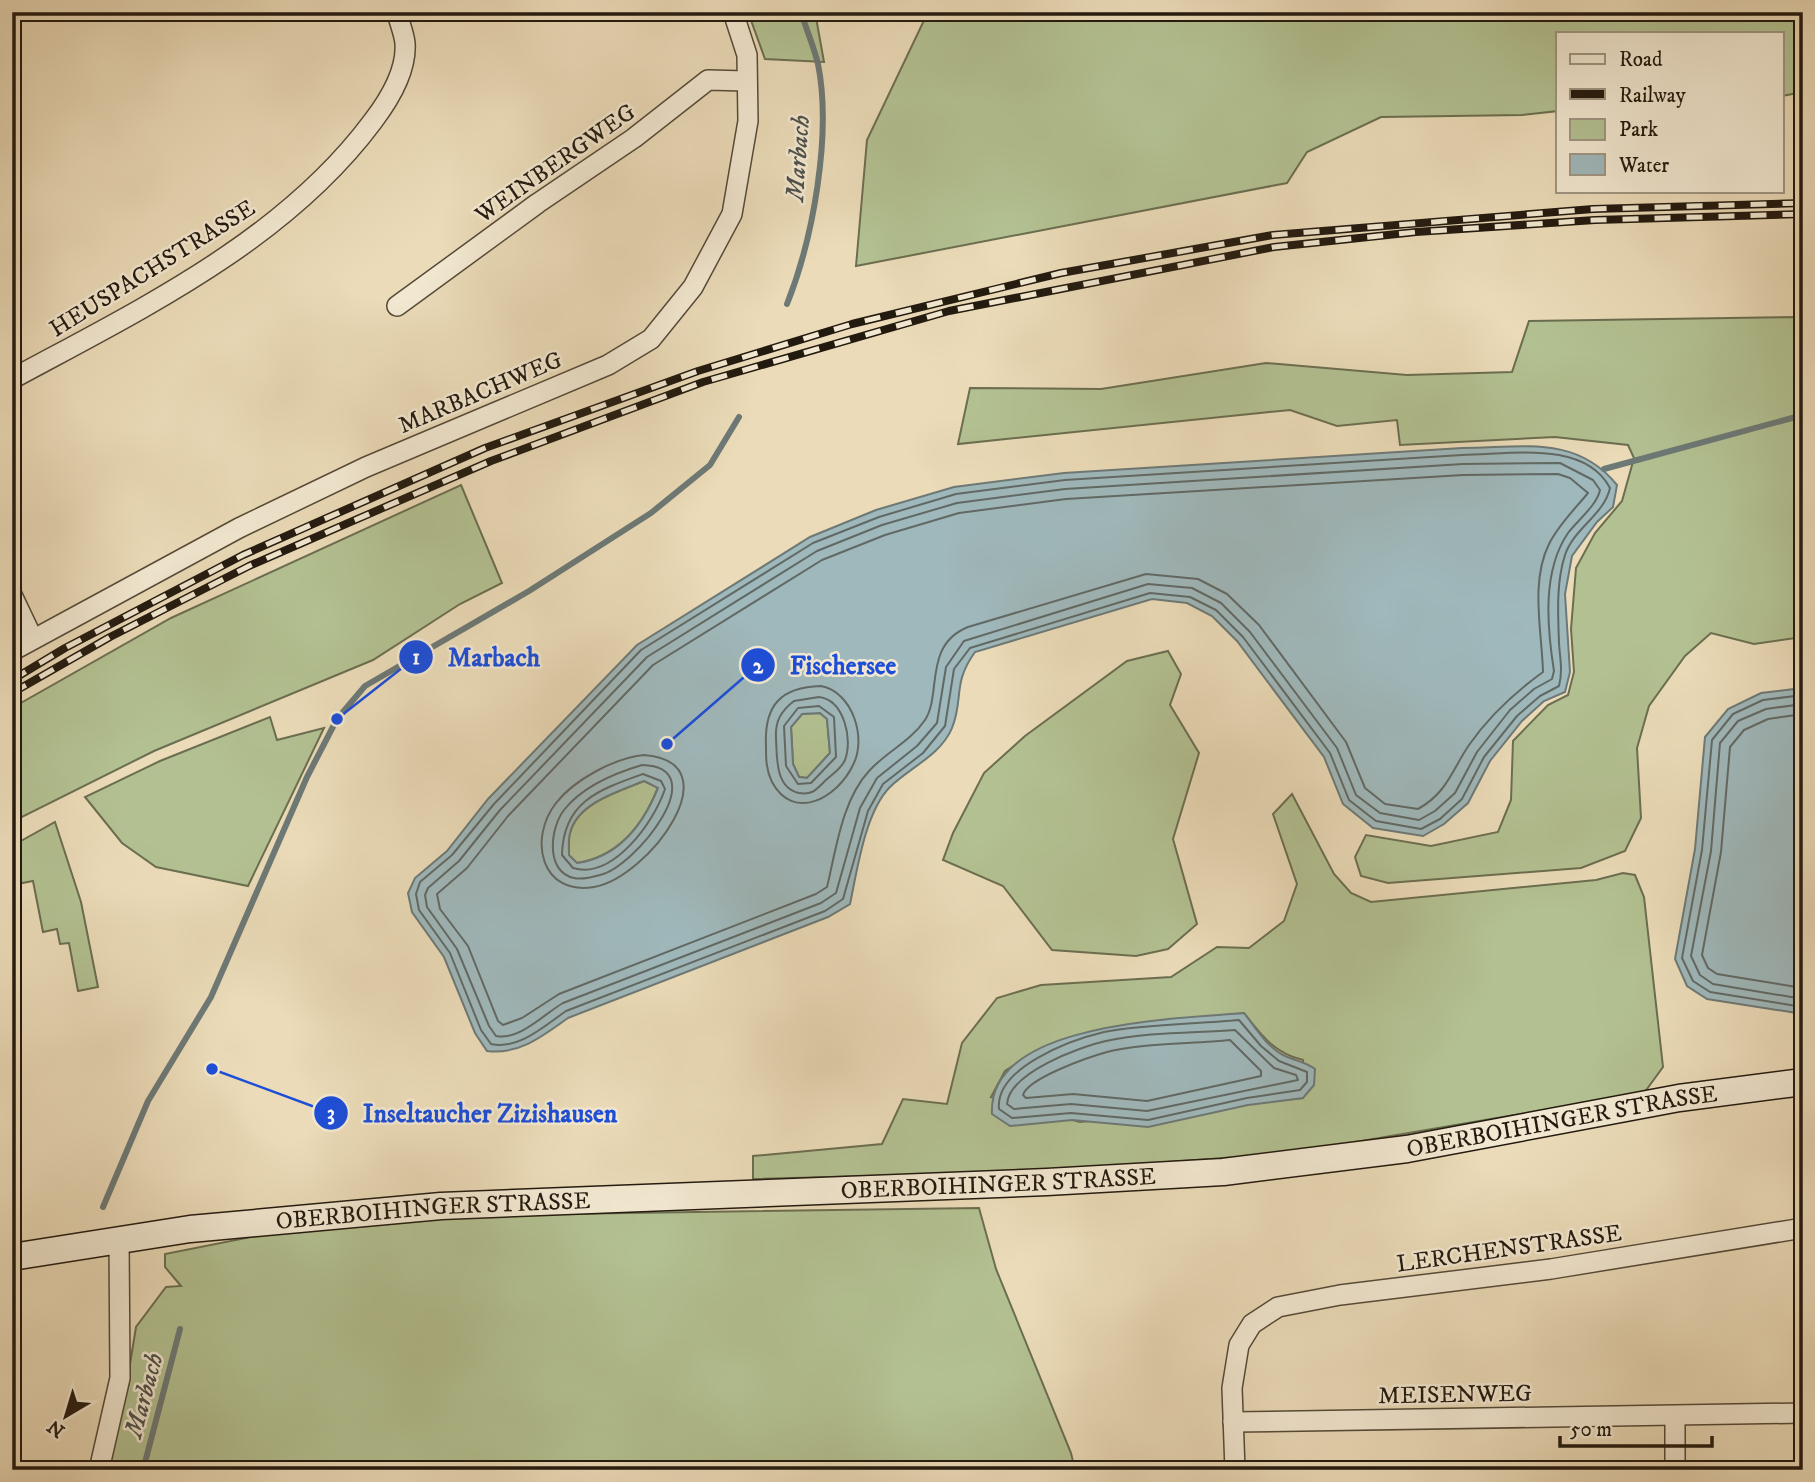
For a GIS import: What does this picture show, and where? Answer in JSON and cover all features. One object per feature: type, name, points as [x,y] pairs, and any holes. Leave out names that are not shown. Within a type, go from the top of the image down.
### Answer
[{"type":"main road","name":"OBERBOIHINGER STRASSE","points":[[12,1257],[190,1229],[441,1206],[1047,1182],[1223,1172],[1408,1149],[1679,1098],[1803,1082]]},
{"type":"street","name":"HEUSPACHSTRASSE","points":[[12,379],[122,320],[257,236],[316,187],[355,145],[384,106],[398,78],[405,44],[397,12]]},
{"type":"street","name":"MARBACHWEG","points":[[12,651],[145,577],[320,489],[608,365],[651,340],[694,287],[732,214],[748,121],[747,55],[733,12]]},
{"type":"street","name":"WEINBERGWEG","points":[[397,306],[538,203],[634,138],[708,80],[746,81]]},
{"type":"street","points":[[12,595],[33,639]]},
{"type":"street","name":"LERCHENSTRASSE","points":[[1233,1422],[1232,1388],[1238,1345],[1252,1324],[1278,1307],[1340,1296],[1551,1269],[1803,1228]]},
{"type":"street","points":[[99,1470],[120,1378],[119,1239]]},
{"type":"street","name":"MEISENWEG","points":[[1233,1422],[1803,1413]]},
{"type":"street","points":[[1675,1416],[1675,1470]]},
{"type":"street","points":[[1233,1422],[1235,1470]]},
{"type":"green space","points":[[748,12],[815,12],[824,62],[765,59]]},
{"type":"green space","points":[[928,12],[1803,12],[1803,92],[1784,96],[1784,32],[1556,32],[1556,111],[1522,115],[1381,117],[1307,152],[1287,183],[856,266],[867,140]]},
{"type":"green space","points":[[1803,317],[1803,637],[1754,644],[1711,633],[1685,656],[1649,706],[1637,748],[1641,818],[1625,851],[1581,868],[1388,883],[1361,876],[1355,857],[1366,835],[1431,846],[1498,832],[1511,800],[1513,741],[1548,705],[1568,695],[1574,672],[1571,629],[1576,568],[1595,533],[1622,501],[1634,458],[1628,445],[1555,437],[1400,445],[1397,420],[1337,426],[1290,410],[958,444],[970,388],[1101,389],[1266,363],[1407,375],[1512,372],[1529,321]]},
{"type":"green space","points":[[461,485],[502,583],[460,604],[373,660],[154,751],[12,822],[12,708],[171,618]]},
{"type":"green space","points":[[1168,651],[1181,674],[1170,705],[1199,753],[1173,839],[1197,924],[1168,949],[1136,956],[1052,950],[1003,886],[943,860],[953,833],[984,773],[1025,736],[1127,661]]},
{"type":"green space","points":[[820,713],[827,719],[830,753],[807,778],[799,777],[793,764],[791,727],[802,714]]},
{"type":"green space","points":[[270,717],[277,740],[324,728],[248,886],[156,867],[122,843],[85,797],[160,761]]},
{"type":"green space","points":[[644,781],[658,787],[645,814],[628,837],[605,854],[592,859],[577,863],[569,856],[570,833],[581,814],[612,794]]},
{"type":"green space","points":[[1292,794],[1334,874],[1351,893],[1371,902],[1596,880],[1623,873],[1635,875],[1644,897],[1663,1067],[1644,1093],[1291,1153],[1032,1172],[753,1179],[753,1156],[882,1144],[903,1099],[947,1104],[962,1043],[997,998],[1041,985],[1171,977],[1217,947],[1249,948],[1284,921],[1297,884],[1273,814]],"holes":[[[1244,1013],[1276,1048],[1303,1060],[1303,1098],[1080,1122],[991,1097],[1005,1071],[1036,1051]]]},
{"type":"green space","points":[[55,822],[81,902],[98,987],[78,991],[69,943],[60,944],[57,929],[43,932],[33,881],[12,885],[12,846]]},
{"type":"green space","points":[[979,1208],[996,1269],[1071,1453],[1075,1470],[105,1470],[124,1401],[136,1327],[166,1287],[181,1286],[165,1267],[165,1254],[271,1233],[483,1215]]},
{"type":"water","points":[[1526,446],[1546,447],[1584,458],[1601,469],[1617,485],[1613,507],[1597,522],[1572,556],[1565,594],[1570,672],[1565,692],[1544,701],[1522,721],[1490,761],[1468,803],[1444,824],[1423,836],[1373,828],[1343,804],[1324,757],[1237,641],[1212,616],[1187,603],[1152,599],[975,652],[963,673],[955,717],[947,738],[933,754],[890,787],[874,811],[863,842],[850,904],[828,917],[568,1018],[530,1043],[510,1050],[487,1051],[475,1033],[444,957],[412,912],[408,893],[415,878],[447,851],[488,799],[637,645],[810,537],[876,510],[954,487],[1064,473]],"holes":[[[820,713],[827,719],[830,753],[807,778],[799,777],[793,764],[791,727],[802,714]],[[644,781],[658,788],[637,826],[628,837],[605,854],[577,863],[569,855],[569,838],[574,823],[581,814],[611,794]]]},
{"type":"water","points":[[1803,688],[1803,1014],[1707,999],[1687,986],[1675,959],[1695,849],[1705,737],[1728,709],[1761,693]]},
{"type":"water","points":[[1244,1013],[1277,1051],[1315,1069],[1314,1085],[1303,1098],[1248,1105],[1148,1127],[1072,1120],[1010,1126],[992,1114],[999,1083],[1020,1060],[1053,1043],[1092,1031],[1135,1023]]},
{"type":"waterway","name":"Marbach","points":[[787,304],[812,218],[818,186],[823,122],[818,64],[801,12]]},
{"type":"waterway","points":[[1604,469],[1803,415]]},
{"type":"waterway","name":"Marbach","points":[[103,1207],[148,1101],[211,997],[307,777],[337,719],[365,686],[529,591],[651,513],[710,465],[739,417]]},
{"type":"waterway","name":"Marbach","points":[[143,1470],[180,1329]]},
{"type":"railway","points":[[12,680],[65,648],[243,555],[485,448],[698,371],[852,324],[1061,273],[1273,235],[1593,209],[1803,203]]},
{"type":"railway","points":[[12,693],[110,637],[249,566],[491,461],[703,382],[949,311],[1274,247],[1416,232],[1595,220],[1803,214]]},
{"type":"place","name":"Marbach","points":[[337,719]]},
{"type":"place","name":"Fischersee","points":[[667,744]]},
{"type":"place","name":"Inseltaucher Zizishausen","points":[[212,1069]]}]
